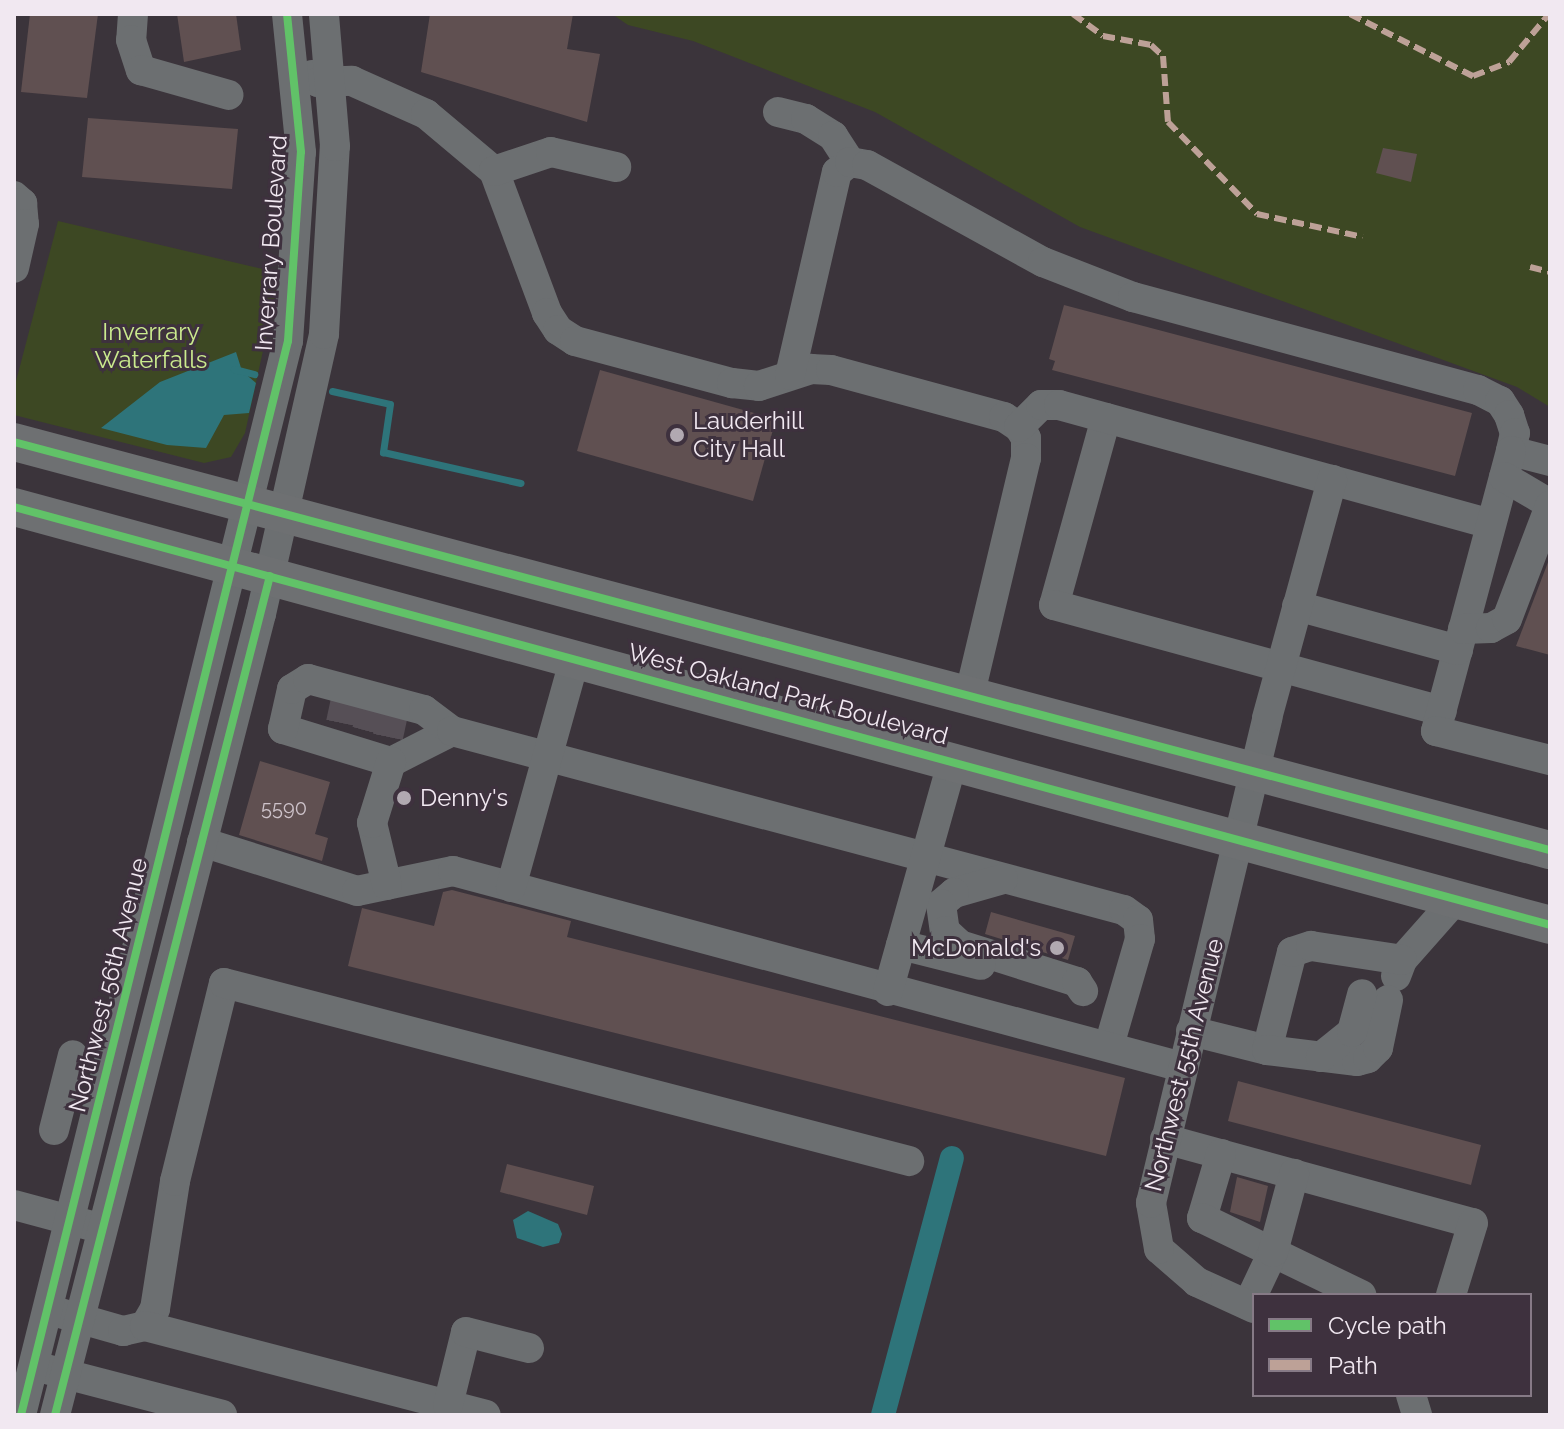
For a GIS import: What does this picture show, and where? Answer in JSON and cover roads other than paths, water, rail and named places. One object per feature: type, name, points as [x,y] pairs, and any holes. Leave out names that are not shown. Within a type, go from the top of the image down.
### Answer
[{"type":"main road","name":"West Oakland Park Boulevard","points":[[14,442],[1550,850]]},
{"type":"main road","name":"West Oakland Park Boulevard","points":[[14,507],[953,759],[1550,925]]},
{"type":"street","points":[[133,14],[131,40],[141,70],[229,95]]},
{"type":"street","name":"Inverrary Boulevard","points":[[233,566],[267,510],[324,334],[335,146],[324,14]]},
{"type":"street","points":[[290,24],[312,74],[329,82],[352,81],[426,114],[494,171],[547,313],[558,330],[575,341],[732,383],[759,386],[790,375],[831,370],[1004,417],[1019,427],[1026,438],[1026,458],[969,697]]},
{"type":"street","name":"Inverrary Boulevard","points":[[270,576],[267,510],[288,341],[301,152],[290,24]]},
{"type":"street","points":[[778,112],[806,119],[833,136],[850,162],[867,165],[1043,262],[1133,297],[1478,390],[1500,401],[1515,433],[1436,731],[1550,760]]},
{"type":"street","points":[[494,171],[551,152],[616,167]]},
{"type":"street","points":[[790,375],[837,172],[850,162]]},
{"type":"street","points":[[14,268],[17,214]]},
{"type":"street","points":[[1019,427],[1041,405],[1106,418],[1490,524]]},
{"type":"street","points":[[1106,418],[1054,605],[1442,711]]},
{"type":"street","points":[[1508,464],[1550,461]]},
{"type":"street","points":[[1297,606],[1461,639],[1507,619],[1550,505],[1508,464]]},
{"type":"street","name":"Northwest 55th Avenue","points":[[1251,1306],[1197,1282],[1159,1249],[1151,1203],[1280,667],[1332,480]]},
{"type":"street","name":"Northwest 56th Avenue","points":[[21,1415],[233,566]]},
{"type":"street","points":[[55,1415],[270,576]]},
{"type":"street","points":[[511,887],[575,658]]},
{"type":"street","points":[[358,721],[424,710],[452,731]]},
{"type":"street","points":[[358,721],[372,823],[387,885]]},
{"type":"street","points":[[358,721],[452,731],[548,754],[925,856],[993,882],[1124,910],[1138,920],[1140,939],[1109,1046]]},
{"type":"street","points":[[888,991],[953,759]]},
{"type":"street","points":[[202,842],[357,891],[453,871],[888,991],[1182,1067]]},
{"type":"street","points":[[993,882],[954,893],[941,904],[945,931],[970,948],[1077,982],[1083,991]]},
{"type":"street","points":[[1191,1031],[1267,1050],[1321,1057],[1368,1058],[1378,1048],[1380,980],[1455,900]]},
{"type":"street","points":[[901,945],[1122,1001]]},
{"type":"street","points":[[1267,1050],[1292,952],[1311,946],[1380,980]]},
{"type":"street","points":[[145,1326],[155,1309],[175,1181],[224,983],[909,1161]]},
{"type":"street","points":[[54,1130],[73,1055]]},
{"type":"street","points":[[65,1085],[100,1095],[129,1123]]},
{"type":"street","points":[[1165,1139],[1473,1223],[1452,1293]]},
{"type":"street","points":[[1221,1154],[1202,1218],[1357,1293]]},
{"type":"street","points":[[1256,1293],[1273,1252],[1294,1174]]},
{"type":"street","points":[[14,1205],[101,1228]]},
{"type":"street","points":[[47,1309],[123,1331],[145,1326],[486,1415]]},
{"type":"street","points":[[448,1405],[466,1332],[529,1348]]},
{"type":"street","points":[[33,1366],[66,1373],[136,1404],[222,1415]]},
{"type":"water","points":[[236,352],[242,371],[256,383],[249,413],[224,415],[206,448],[167,445],[101,428],[160,382]]},
{"type":"water","points":[[528,1211],[558,1224],[562,1234],[559,1243],[543,1247],[517,1238],[513,1220]]},
{"type":"waterway","points":[[234,369],[254,374]]},
{"type":"waterway","points":[[332,391],[390,404],[383,452],[521,483]]},
{"type":"waterway","points":[[883,1415],[952,1158]]},
{"type":"tunnel","points":[[341,723],[346,700]]},
{"type":"tunnel","points":[[367,731],[373,709]]},
{"type":"tunnel","points":[[388,737],[393,714]]},
{"type":"place","name":"Lauderhill City Hall","points":[[677,435]]},
{"type":"place","name":"Denny's","points":[[404,798]]},
{"type":"place","name":"McDonald's","points":[[1057,948]]},
{"type":"park label","name":"Inverrary Waterfalls","points":[[151,346]]}]
